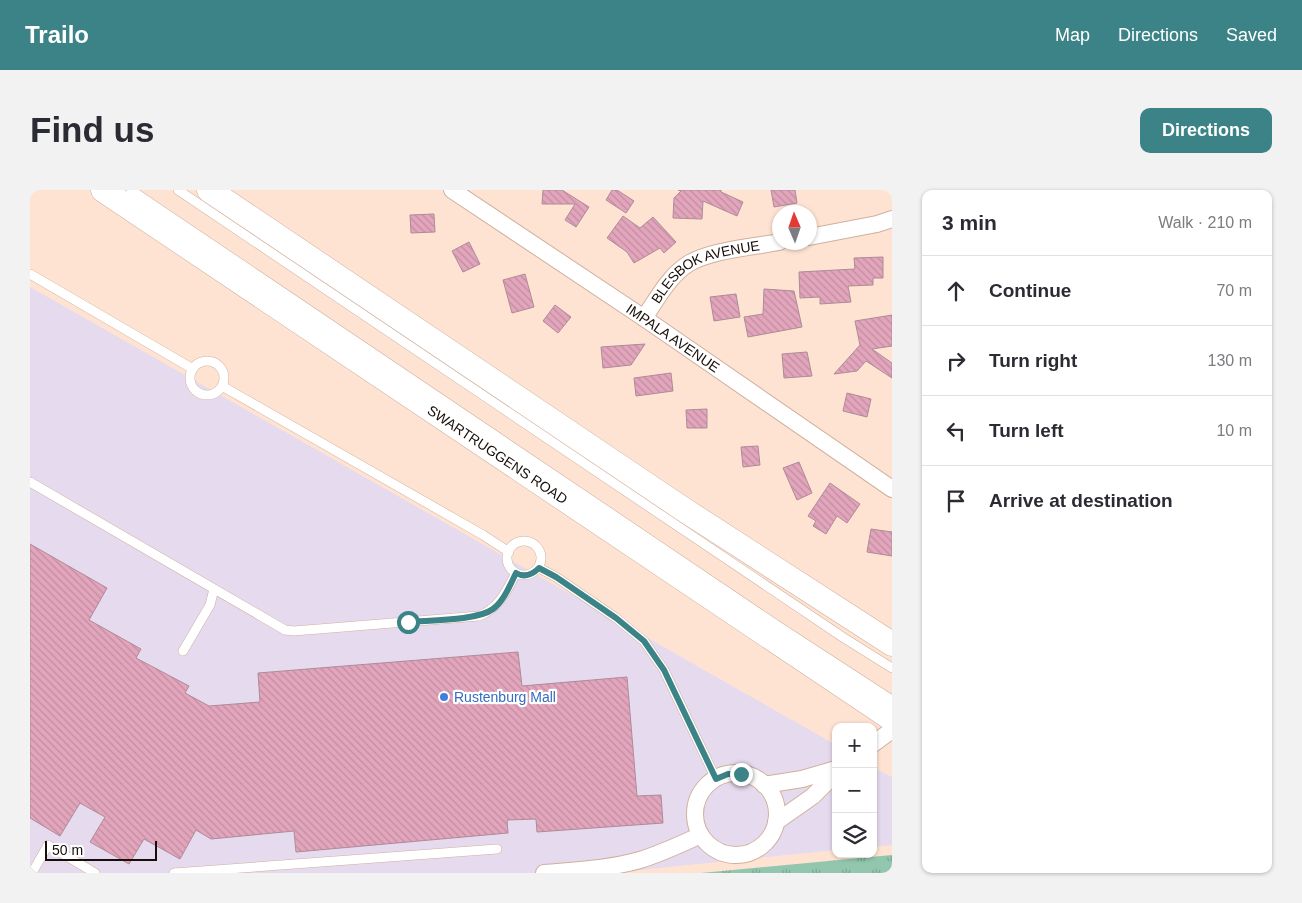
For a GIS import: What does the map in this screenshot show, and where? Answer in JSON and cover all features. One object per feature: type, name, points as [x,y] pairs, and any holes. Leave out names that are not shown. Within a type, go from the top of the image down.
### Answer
[{"type":"main road","name":"SWARTRUGGENS ROAD","points":[[103,190],[892,719]]},
{"type":"main road","points":[[209,190],[683,509],[892,644]]},
{"type":"street","name":"IMPALA AVENUE","points":[[452,190],[644,318],[892,489]]},
{"type":"street","points":[[817,236],[877,224],[892,219]]},
{"type":"street","name":"BLESBOK AVENUE","points":[[644,318],[672,278],[689,263],[711,255],[772,244]]},
{"type":"street","points":[[877,741],[892,730]]},
{"type":"street","points":[[764,785],[802,779],[832,770]]},
{"type":"street","points":[[728,774],[754,777],[772,795],[776,808],[776,822],[771,835],[762,846],[750,853],[736,855],[722,853],[710,846],[700,835],[696,823],[695,810],[698,798],[706,787],[716,779],[728,774]]},
{"type":"street","points":[[776,822],[813,796],[832,777]]},
{"type":"street","points":[[544,873],[595,869],[624,864],[642,859],[700,835]]},
{"type":"lane","points":[[131,190],[778,626],[892,700]]},
{"type":"lane","points":[[178,190],[828,627],[892,668]]},
{"type":"lane","points":[[30,274],[193,368]]},
{"type":"lane","points":[[205,361],[216,363],[223,371],[222,386],[213,394],[207,395],[197,392],[190,382],[193,368],[205,361]]},
{"type":"lane","points":[[222,386],[483,534],[509,552]]},
{"type":"lane","points":[[30,482],[285,630],[294,631],[479,616],[494,609],[516,573]]},
{"type":"lane","points":[[522,541],[533,544],[542,557],[539,568],[525,576],[516,573],[510,568],[508,563],[509,552],[516,543],[522,541]]},
{"type":"lane","points":[[539,568],[556,577],[616,618],[644,641],[664,670],[716,779]]},
{"type":"lane","points":[[183,651],[210,605],[214,589]]},
{"type":"lane","points":[[32,873],[48,845],[95,873]]},
{"type":"lane","points":[[174,873],[497,849]]},
{"type":"shaded area","points":[[30,287],[832,743],[832,850],[610,873],[30,873]]},
{"type":"shaded area","points":[[877,769],[892,777],[892,845],[877,847]]},
{"type":"green space","points":[[892,855],[892,873],[701,873],[877,858],[877,856]]},
{"type":"building","points":[[543,190],[562,190],[589,207],[576,227],[565,220],[575,204],[542,204]]},
{"type":"building","points":[[612,190],[617,190],[634,201],[626,213],[606,200]]},
{"type":"building","points":[[678,190],[721,190],[721,192],[743,202],[737,216],[703,201],[702,219],[673,218],[674,198],[681,191]]},
{"type":"building","points":[[771,190],[795,190],[797,203],[774,205]]},
{"type":"building","points":[[434,214],[435,232],[411,233],[410,215]]},
{"type":"building","points":[[623,216],[640,228],[653,217],[676,242],[664,253],[660,248],[634,263],[627,252],[607,238]]},
{"type":"building","points":[[469,242],[480,264],[463,272],[452,251]]},
{"type":"building","points":[[883,257],[883,278],[873,278],[873,285],[848,286],[851,302],[820,304],[820,297],[800,298],[799,272],[855,269],[854,258]]},
{"type":"building","points":[[525,274],[534,307],[512,313],[503,280]]},
{"type":"building","points":[[764,289],[794,291],[802,327],[748,337],[744,317],[763,314]]},
{"type":"building","points":[[736,294],[740,317],[714,321],[710,297]]},
{"type":"building","points":[[555,305],[571,317],[558,333],[543,321]]},
{"type":"building","points":[[892,315],[892,346],[872,349],[892,363],[892,378],[866,361],[857,371],[834,374],[860,345],[855,321]]},
{"type":"building","points":[[645,344],[631,365],[603,368],[601,347]]},
{"type":"building","points":[[807,352],[812,376],[784,378],[782,354]]},
{"type":"building","points":[[671,373],[673,391],[636,396],[634,378]]},
{"type":"building","points":[[847,393],[871,399],[867,417],[843,411]]},
{"type":"building","points":[[707,409],[707,428],[687,428],[686,410]]},
{"type":"building","points":[[758,446],[760,465],[743,467],[741,447]]},
{"type":"building","points":[[799,462],[812,493],[797,500],[783,468]]},
{"type":"building","points":[[830,483],[860,504],[847,523],[837,516],[826,534],[813,526],[816,521],[808,516]]},
{"type":"building","points":[[871,529],[892,532],[892,556],[867,552]]},
{"type":"building","name":"Rustenburg Mall","points":[[30,544],[107,588],[89,620],[141,649],[136,658],[189,686],[185,693],[209,706],[260,702],[258,673],[518,652],[522,686],[627,677],[637,796],[661,795],[663,823],[537,832],[536,819],[507,820],[508,833],[296,852],[294,831],[211,839],[196,830],[180,859],[144,839],[129,864],[90,842],[105,817],[80,803],[60,836],[30,818]]},
{"type":"place","name":"Rustenburg Mall","points":[[444,697]]},
{"type":"route","points":[[408,622],[479,616],[488,613],[500,602],[516,573],[525,576],[539,568],[556,577],[616,618],[644,641],[664,670],[716,779],[728,774],[741,774]]}]
